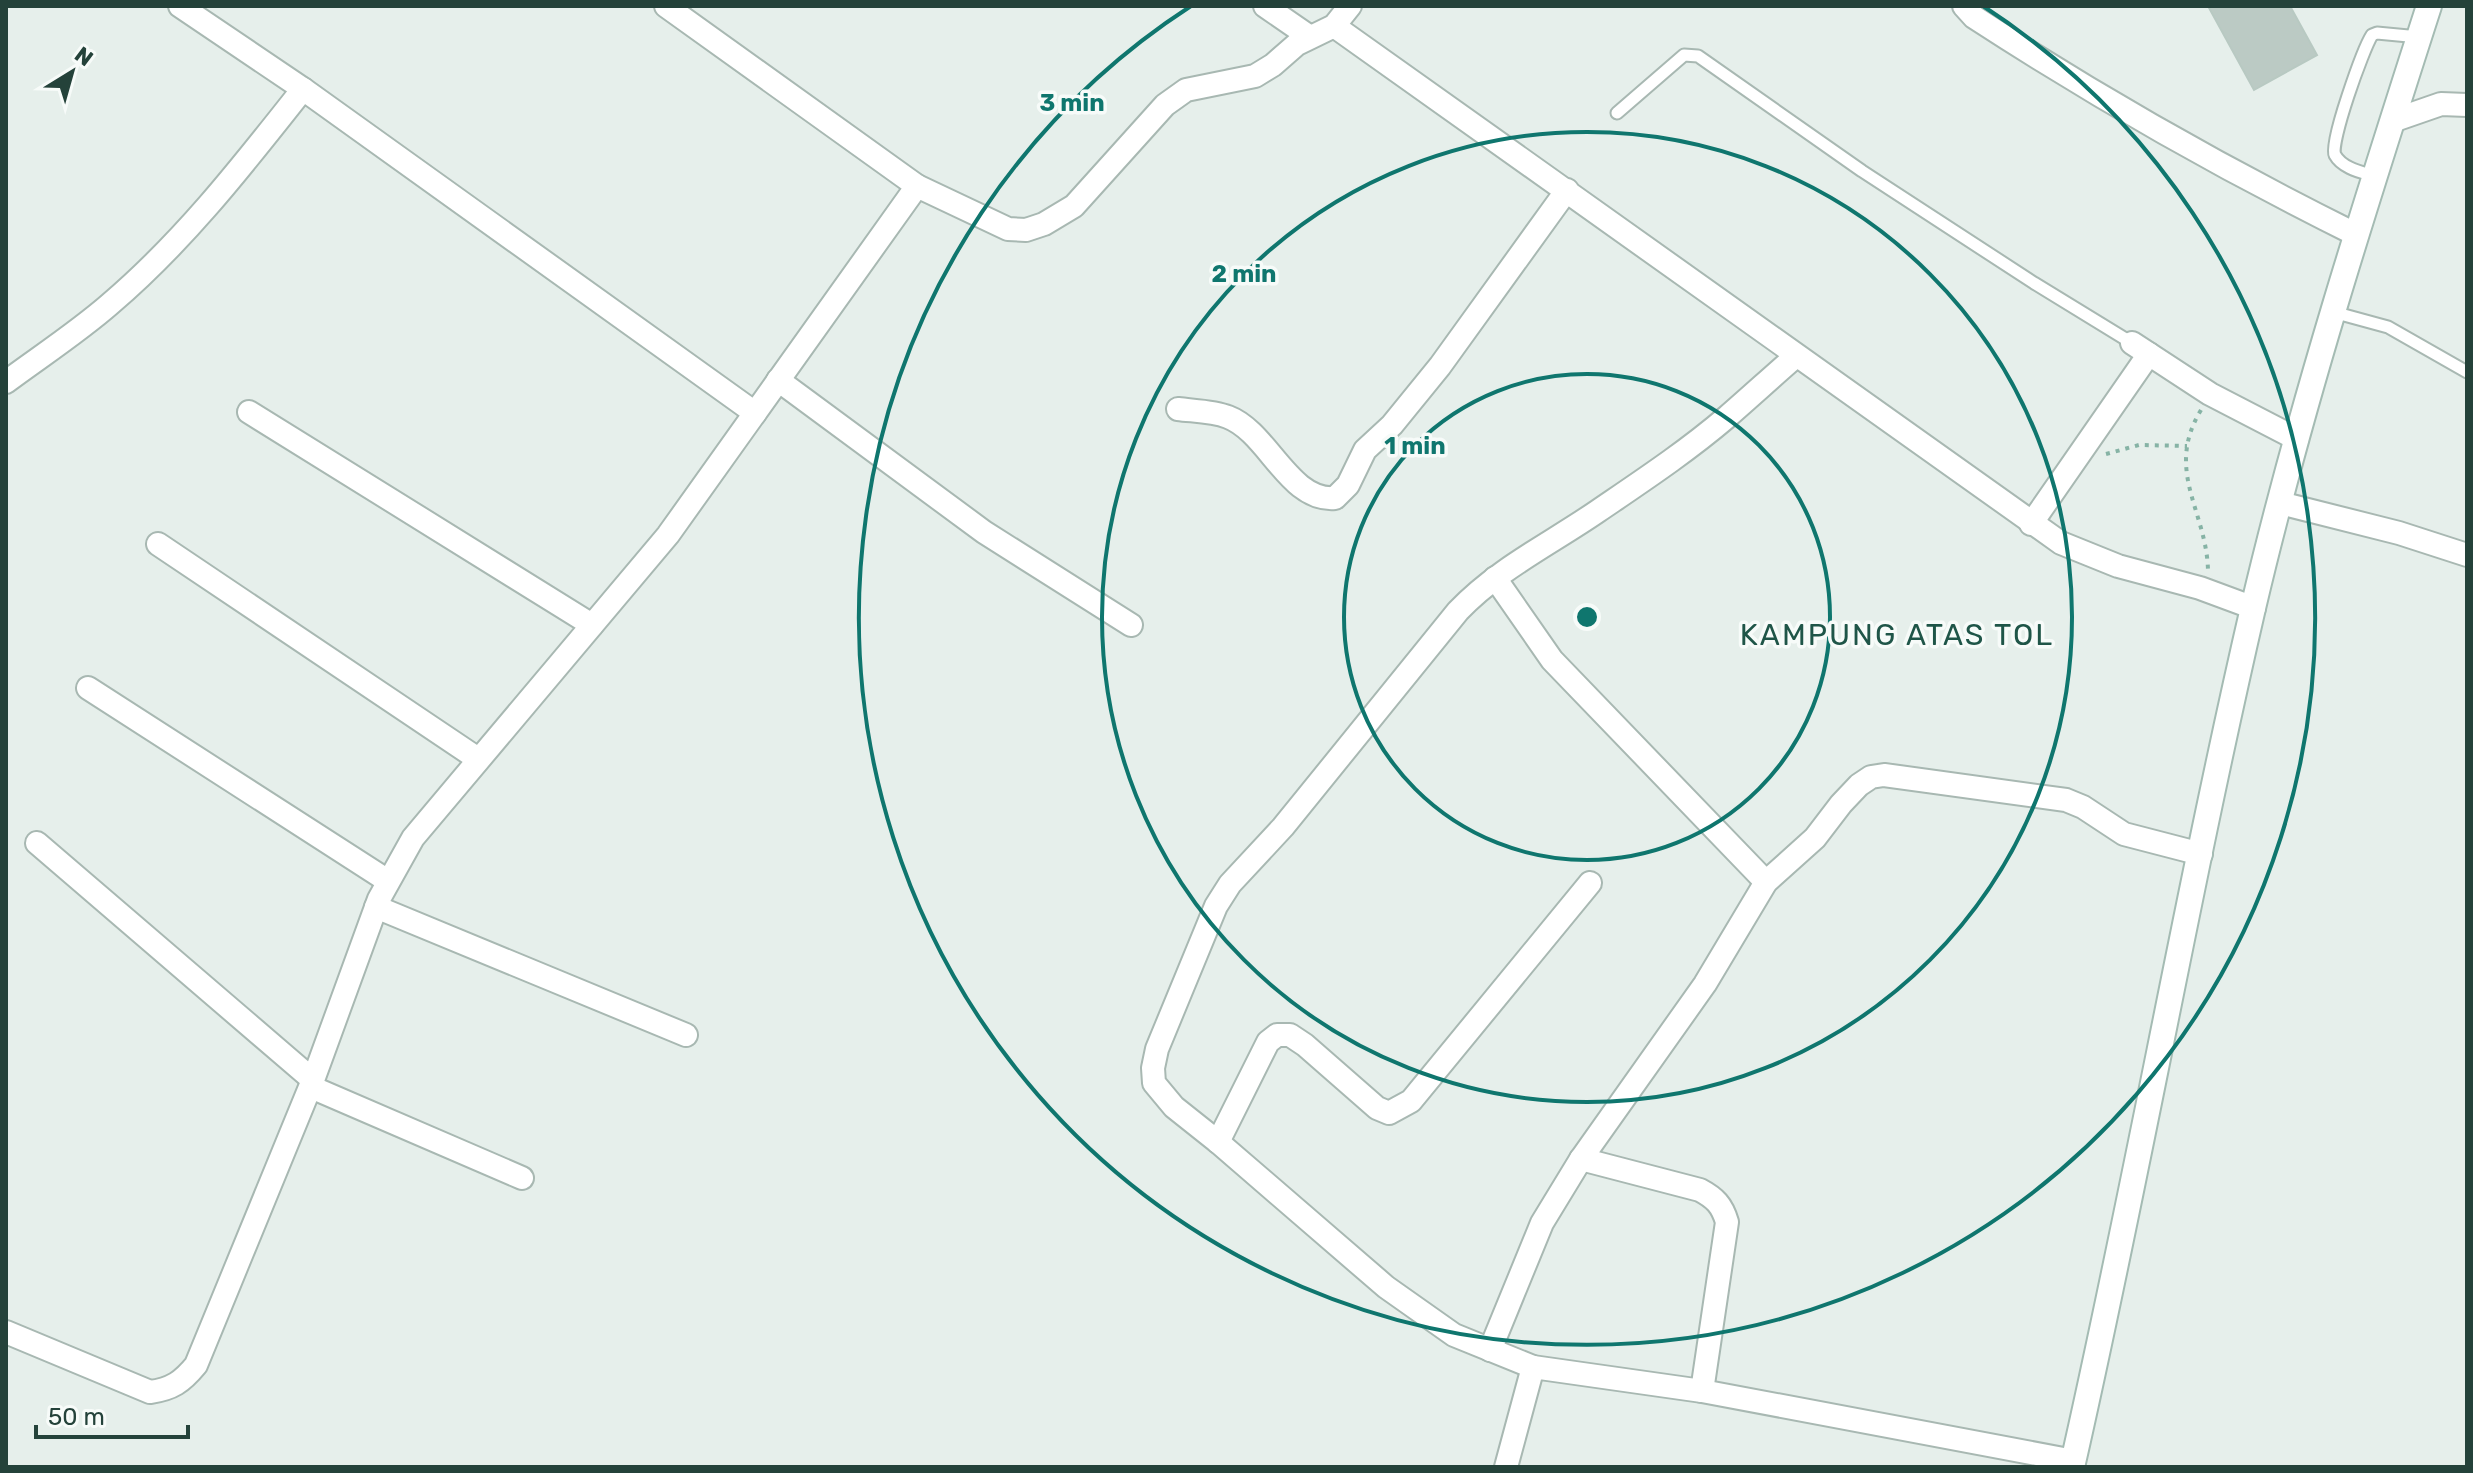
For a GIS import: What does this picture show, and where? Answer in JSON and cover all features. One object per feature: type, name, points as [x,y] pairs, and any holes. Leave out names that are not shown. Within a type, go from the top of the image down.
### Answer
[{"type":"main road","points":[[2073,1464],[2254,608],[2297,439],[2355,234],[2429,6]]},
{"type":"street","points":[[180,6],[303,89],[755,413]]},
{"type":"street","points":[[666,6],[917,186],[1008,229],[1026,230],[1044,224],[1074,206],[1176,95],[1200,86],[1255,76],[1297,44],[1334,26],[1350,6]]},
{"type":"street","points":[[1265,6],[1310,37]]},
{"type":"street","points":[[1964,6],[1974,17],[2063,75],[2250,181],[2355,234]]},
{"type":"street","points":[[1334,26],[2061,543],[2108,562],[2208,590],[2254,608]]},
{"type":"street","points":[[6,382],[108,307],[178,240],[227,186],[303,89]]},
{"type":"street","points":[[2392,121],[2441,104],[2467,105]]},
{"type":"street","points":[[6,1332],[150,1392],[168,1390],[182,1381],[196,1365],[312,1083],[376,907],[413,838],[668,535],[917,186]]},
{"type":"street","points":[[1178,409],[1228,417],[1257,438],[1288,474],[1315,495],[1325,499],[1335,498],[1348,485],[1365,450],[1392,425],[1440,366],[1567,190]]},
{"type":"street","points":[[2031,524],[2073,463],[2141,349],[2210,394],[2297,439]]},
{"type":"street","points":[[1796,356],[1683,452],[1495,578],[1458,611],[1291,817],[1230,884],[1216,906],[1157,1049],[1154,1083],[1174,1107],[1386,1287],[1454,1335],[1490,1350],[1533,1367],[1702,1391],[2073,1464]]},
{"type":"street","points":[[778,380],[984,532],[1131,625]]},
{"type":"street","points":[[249,412],[592,625]]},
{"type":"street","points":[[2280,503],[2399,533],[2467,555]]},
{"type":"street","points":[[158,544],[478,759]]},
{"type":"street","points":[[1495,578],[1552,660],[1766,882]]},
{"type":"street","points":[[88,688],[388,881]]},
{"type":"street","points":[[1490,1350],[1542,1223],[1581,1159],[1705,984],[1766,882],[1815,838],[1859,785],[1871,777],[1884,775],[2066,800],[2083,807],[2124,834],[2201,854]]},
{"type":"street","points":[[37,843],[312,1083],[522,1178]]},
{"type":"street","points":[[1218,1142],[1268,1042],[1277,1035],[1290,1035],[1305,1045],[1377,1108],[1389,1113],[1411,1101],[1590,883]]},
{"type":"street","points":[[376,907],[686,1035]]},
{"type":"street","points":[[1581,1159],[1700,1190],[1715,1198],[1723,1209],[1727,1222],[1702,1391]]},
{"type":"street","points":[[1506,1467],[1533,1367]]},
{"type":"lane","points":[[2374,176],[2352,169],[2335,155],[2333,145],[2338,127],[2372,35],[2419,37]]},
{"type":"lane","points":[[1617,113],[1684,55],[1698,56],[1862,171],[2141,349]]},
{"type":"lane","points":[[2333,312],[2388,327],[2467,372]]},
{"type":"path","points":[[2208,590],[2206,549],[2187,484],[2187,446],[2198,414],[2210,394]]},
{"type":"path","points":[[2073,463],[2139,445],[2187,446]]},
{"type":"building","points":[[2208,6],[2290,6],[2317,55],[2254,90]]},
{"type":"district","name":"KAMPUNG ATAS TOL","points":[[1897,635]]}]
